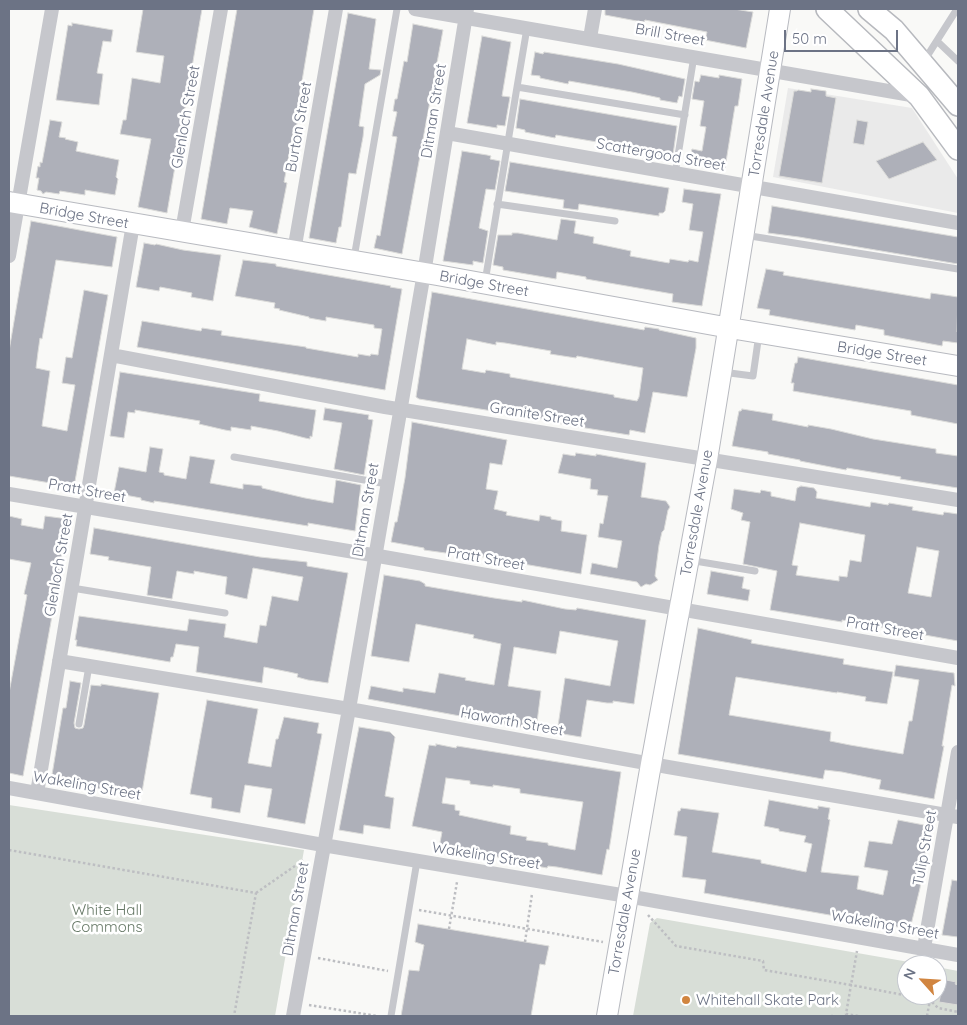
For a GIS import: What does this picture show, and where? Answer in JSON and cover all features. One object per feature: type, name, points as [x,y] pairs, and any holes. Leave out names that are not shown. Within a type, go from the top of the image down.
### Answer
[{"type":"main road","name":"Torresdale Avenue","points":[[607,1016],[730,328],[780,9]]},
{"type":"main road","points":[[827,9],[919,96],[958,149]]},
{"type":"main road","points":[[869,9],[894,30],[958,105]]},
{"type":"main road","name":"Bridge Street","points":[[13,203],[424,273],[759,334],[958,366]]},
{"type":"street","points":[[9,256],[13,203],[52,9]]},
{"type":"street","name":"Glenloch Street","points":[[182,231],[221,9]]},
{"type":"street","name":"Burton Street","points":[[294,251],[336,9]]},
{"type":"street","name":"Brill Street","points":[[416,9],[466,13],[527,28],[919,96]]},
{"type":"street","points":[[590,38],[595,9]]},
{"type":"street","name":"Ditman Street","points":[[294,1010],[349,709],[424,273],[466,13]]},
{"type":"street","name":"Scattergood Street","points":[[447,133],[958,223]]},
{"type":"street","name":"Glenloch Street","points":[[37,794],[133,224]]},
{"type":"street","name":"Granite Street","points":[[111,355],[400,408],[958,500]]},
{"type":"street","name":"Pratt Street","points":[[9,494],[958,658]]},
{"type":"street","name":"Haworth Street","points":[[59,661],[349,709],[953,816]]},
{"type":"street","name":"Tulip Street","points":[[924,948],[953,816],[958,752]]},
{"type":"street","name":"Wakeling Street","points":[[9,788],[323,845],[627,896],[958,955]]},
{"type":"lane","points":[[354,261],[397,9]]},
{"type":"lane","points":[[923,63],[957,9]]},
{"type":"lane","points":[[484,284],[527,28]]},
{"type":"lane","points":[[936,41],[958,61]]},
{"type":"lane","points":[[675,174],[694,56]]},
{"type":"lane","points":[[517,87],[685,115]]},
{"type":"lane","points":[[497,204],[615,221]]},
{"type":"lane","points":[[744,235],[958,269]]},
{"type":"lane","points":[[722,372],[753,376],[759,334]]},
{"type":"lane","points":[[234,457],[387,484]]},
{"type":"lane","points":[[689,560],[755,571]]},
{"type":"lane","points":[[72,588],[225,613]]},
{"type":"lane","points":[[79,724],[89,666]]},
{"type":"lane","points":[[391,1016],[417,861]]},
{"type":"path","points":[[9,850],[256,893],[305,859]]},
{"type":"path","points":[[450,929],[459,868]]},
{"type":"path","points":[[525,942],[534,881]]},
{"type":"path","points":[[234,1016],[256,893]]},
{"type":"path","points":[[409,909],[619,944]]},
{"type":"path","points":[[648,915],[676,946],[762,961],[764,970],[897,994]]},
{"type":"path","points":[[857,951],[846,1015],[858,1016]]},
{"type":"path","points":[[304,956],[398,973]]},
{"type":"path","points":[[935,1005],[938,1008],[958,1012]]},
{"type":"path","points":[[294,1010],[377,1016]]},
{"type":"shaded area","points":[[788,88],[912,108],[958,179],[958,213],[773,177]]},
{"type":"green space","name":"White Hall Commons","points":[[9,805],[304,850],[275,1016],[9,1016]]},
{"type":"green space","points":[[657,918],[897,960],[897,1005],[947,1005],[947,969],[958,971],[958,1016],[633,1016],[650,923]]},
{"type":"building","points":[[143,9],[202,9],[167,213],[138,207],[151,139],[120,134],[123,120],[126,120],[132,78],[160,83],[164,56],[136,52]]},
{"type":"building","points":[[237,9],[314,9],[298,105],[300,106],[284,182],[287,183],[277,234],[249,227],[253,211],[230,208],[227,224],[201,219]]},
{"type":"building","points":[[605,9],[734,9],[753,12],[746,48],[705,40],[707,32],[645,20],[644,22],[605,15]]},
{"type":"building","points":[[348,13],[376,19],[369,69],[381,70],[380,75],[365,84],[359,126],[364,127],[363,137],[356,174],[349,173],[341,227],[339,227],[336,243],[309,238]]},
{"type":"building","points":[[72,23],[113,30],[111,42],[103,41],[97,73],[103,74],[99,105],[56,100],[68,25],[72,26]]},
{"type":"building","points":[[413,24],[443,30],[402,254],[374,248],[377,235],[380,236],[397,137],[392,136],[397,112],[393,111],[395,99],[397,99],[404,61],[407,62]]},
{"type":"building","points":[[482,36],[511,42],[502,96],[510,97],[505,126],[497,125],[497,128],[467,123]]},
{"type":"building","points":[[535,52],[618,64],[685,79],[682,97],[679,96],[677,103],[632,92],[569,81],[568,84],[540,78],[540,76],[531,75]]},
{"type":"building","points":[[701,75],[719,78],[719,75],[742,79],[738,106],[735,106],[725,168],[689,161],[692,149],[702,151],[706,127],[700,126],[704,101],[692,99],[695,81],[699,82]]},
{"type":"building","points":[[811,89],[826,91],[826,96],[836,98],[822,183],[779,176],[794,91],[811,92]]},
{"type":"building","points":[[520,99],[677,126],[673,155],[664,154],[664,156],[644,153],[644,150],[556,135],[555,138],[525,132],[525,130],[516,128]]},
{"type":"building","points":[[50,120],[62,122],[59,137],[78,142],[76,151],[119,160],[115,195],[85,190],[85,195],[60,191],[59,194],[46,192],[43,194],[37,190],[38,166],[40,167],[40,162],[42,163]]},
{"type":"building","points":[[857,120],[868,122],[864,145],[853,143]]},
{"type":"building","points":[[923,142],[937,160],[889,179],[876,161]]},
{"type":"building","points":[[462,151],[491,156],[490,159],[500,161],[495,190],[486,189],[479,228],[488,231],[483,263],[473,261],[473,265],[443,261]]},
{"type":"building","points":[[510,162],[669,188],[665,211],[659,213],[659,216],[579,204],[578,210],[563,208],[564,200],[505,191]]},
{"type":"building","points":[[684,189],[721,194],[702,306],[672,302],[673,294],[557,272],[556,279],[503,270],[503,267],[493,265],[498,235],[518,233],[557,240],[561,219],[576,221],[574,233],[594,237],[593,243],[631,251],[630,256],[669,263],[670,259],[698,262],[703,232],[689,230],[693,204],[682,202]]},
{"type":"building","points":[[772,206],[958,237],[958,264],[768,233]]},
{"type":"building","points":[[31,221],[117,237],[112,267],[56,260],[42,339],[40,338],[36,368],[50,371],[42,426],[67,431],[75,385],[62,383],[66,357],[72,358],[84,290],[108,295],[74,487],[9,476],[9,351]]},
{"type":"building","points":[[144,243],[221,255],[213,301],[191,297],[192,293],[160,287],[159,291],[136,287]]},
{"type":"building","points":[[243,260],[276,264],[276,266],[402,289],[385,390],[137,347],[142,321],[201,331],[202,328],[222,331],[221,335],[306,347],[358,357],[358,354],[378,355],[382,329],[374,328],[374,325],[326,317],[326,321],[309,318],[274,308],[275,303],[235,296]]},
{"type":"building","points":[[766,269],[784,272],[783,275],[930,299],[931,293],[958,297],[958,343],[943,341],[942,346],[884,335],[884,330],[856,325],[855,330],[769,315],[770,310],[757,308]]},
{"type":"building","points":[[432,292],[644,330],[645,327],[659,329],[696,338],[696,348],[687,397],[653,392],[645,433],[630,430],[629,435],[416,397]],"holes":[[[467,339],[496,345],[496,342],[505,343],[551,351],[550,354],[576,358],[577,356],[643,368],[639,397],[637,401],[614,397],[614,395],[510,377],[510,374],[486,370],[485,373],[462,369]]]},
{"type":"building","points":[[798,357],[958,385],[958,424],[911,415],[911,411],[793,391],[794,383],[791,383]]},
{"type":"building","points":[[120,372],[260,394],[259,401],[316,410],[312,437],[310,436],[310,439],[251,426],[251,430],[231,427],[231,431],[199,424],[200,421],[135,410],[135,413],[128,412],[124,438],[110,436]]},
{"type":"building","points":[[325,408],[369,415],[368,419],[373,420],[364,475],[334,469],[342,423],[323,420]]},
{"type":"building","points":[[742,409],[773,414],[772,420],[936,449],[936,453],[958,456],[958,488],[847,468],[846,470],[768,454],[768,452],[732,446],[739,411]]},
{"type":"building","points":[[412,422],[507,440],[502,465],[490,463],[486,489],[498,491],[494,509],[507,512],[506,515],[539,521],[540,515],[551,517],[551,519],[562,521],[561,531],[587,535],[581,574],[460,553],[460,555],[424,550],[424,548],[391,542],[395,522],[397,522],[405,478]]},
{"type":"building","points":[[150,447],[163,449],[159,472],[164,473],[164,475],[186,479],[190,456],[215,460],[210,483],[243,489],[243,484],[262,486],[262,488],[333,503],[336,480],[361,485],[355,531],[308,523],[308,526],[154,501],[154,503],[141,500],[141,498],[114,493],[119,467],[146,472]]},
{"type":"building","points":[[576,453],[596,456],[596,454],[646,463],[641,497],[666,501],[670,507],[659,545],[655,576],[658,580],[650,585],[646,584],[641,587],[637,582],[590,574],[592,563],[617,568],[622,541],[598,537],[600,523],[603,524],[608,496],[597,495],[598,490],[590,489],[591,479],[558,473],[563,454],[575,456]]},
{"type":"building","points":[[801,486],[814,488],[817,492],[816,498],[870,507],[871,502],[888,505],[889,503],[913,507],[912,510],[943,515],[944,512],[958,514],[958,641],[842,620],[842,622],[770,610],[777,571],[743,564],[750,522],[741,520],[743,513],[731,509],[734,489],[760,493],[761,490],[771,492],[771,496],[795,501],[797,488]],"holes":[[[800,523],[865,535],[861,562],[850,560],[847,577],[839,576],[839,581],[796,575],[798,566],[792,565]],[[917,547],[939,551],[931,597],[908,593]]]},
{"type":"building","points":[[9,516],[22,519],[21,525],[43,529],[45,516],[68,519],[23,776],[9,773],[9,693],[27,595],[24,594],[31,563],[9,559]]},
{"type":"building","points":[[94,528],[260,557],[307,562],[307,566],[348,573],[328,683],[308,680],[297,677],[298,674],[264,667],[262,683],[196,672],[199,647],[176,644],[170,662],[76,646],[77,640],[75,640],[79,616],[187,631],[189,619],[226,624],[224,637],[257,643],[260,625],[266,626],[272,596],[298,601],[303,577],[253,568],[247,599],[225,594],[227,577],[194,571],[194,574],[177,571],[172,599],[147,595],[151,567],[108,560],[109,557],[90,554]]},
{"type":"building","points":[[711,571],[744,577],[742,588],[750,590],[748,601],[707,594]]},
{"type":"building","points":[[384,575],[420,581],[425,586],[494,598],[522,602],[522,600],[565,609],[576,610],[577,608],[646,620],[634,704],[587,700],[581,737],[557,733],[565,678],[610,686],[618,641],[560,631],[556,654],[514,647],[508,686],[541,691],[536,730],[368,699],[371,686],[403,692],[403,688],[435,693],[439,673],[494,685],[501,644],[473,638],[474,635],[416,624],[409,662],[371,656]]},
{"type":"building","points":[[698,628],[752,640],[751,643],[844,659],[843,664],[893,672],[887,704],[865,701],[866,697],[736,677],[729,715],[831,732],[830,741],[850,745],[903,754],[909,721],[912,721],[919,680],[894,676],[896,665],[954,673],[955,686],[952,685],[942,746],[944,746],[934,799],[879,789],[881,780],[842,772],[825,770],[823,779],[678,754]]},
{"type":"building","points":[[70,681],[81,683],[74,723],[75,728],[79,729],[83,728],[84,725],[91,685],[101,686],[101,684],[159,693],[142,792],[100,785],[100,789],[51,781],[63,708],[66,708]]},
{"type":"building","points":[[207,700],[258,709],[248,763],[271,767],[276,739],[278,739],[284,717],[319,723],[317,733],[322,734],[305,824],[267,817],[272,789],[245,785],[240,813],[211,808],[212,798],[190,794]]},
{"type":"building","points":[[359,727],[390,732],[395,737],[385,796],[394,798],[390,829],[364,825],[363,834],[339,830]]},
{"type":"building","points":[[436,744],[456,748],[457,746],[621,772],[609,850],[607,849],[602,875],[557,867],[548,866],[547,868],[511,861],[511,859],[439,848],[442,832],[412,826],[429,745],[436,746]],"holes":[[[446,778],[470,781],[470,784],[520,789],[520,793],[583,802],[575,850],[526,840],[527,837],[510,834],[511,826],[459,815],[460,811],[455,810],[455,805],[442,803]]]},
{"type":"building","points":[[769,800],[818,809],[818,806],[830,808],[828,819],[830,820],[821,872],[859,876],[857,889],[883,895],[888,871],[864,867],[869,841],[892,844],[898,820],[929,826],[920,888],[911,925],[907,929],[704,893],[706,880],[682,877],[687,837],[674,835],[678,811],[681,808],[719,813],[712,852],[761,860],[761,863],[806,872],[812,844],[804,842],[806,836],[764,826]]},
{"type":"building","points":[[952,880],[958,881],[958,937],[942,935]]},
{"type":"building","points":[[418,924],[549,946],[545,965],[540,964],[531,1016],[401,1016],[409,970],[419,971],[424,945],[415,942]]},
{"type":"building","points":[[947,980],[956,982],[955,984],[958,985],[958,1005],[947,1003]]},
{"type":"place","name":"Whitehall Skate Park","points":[[686,1000]]}]
